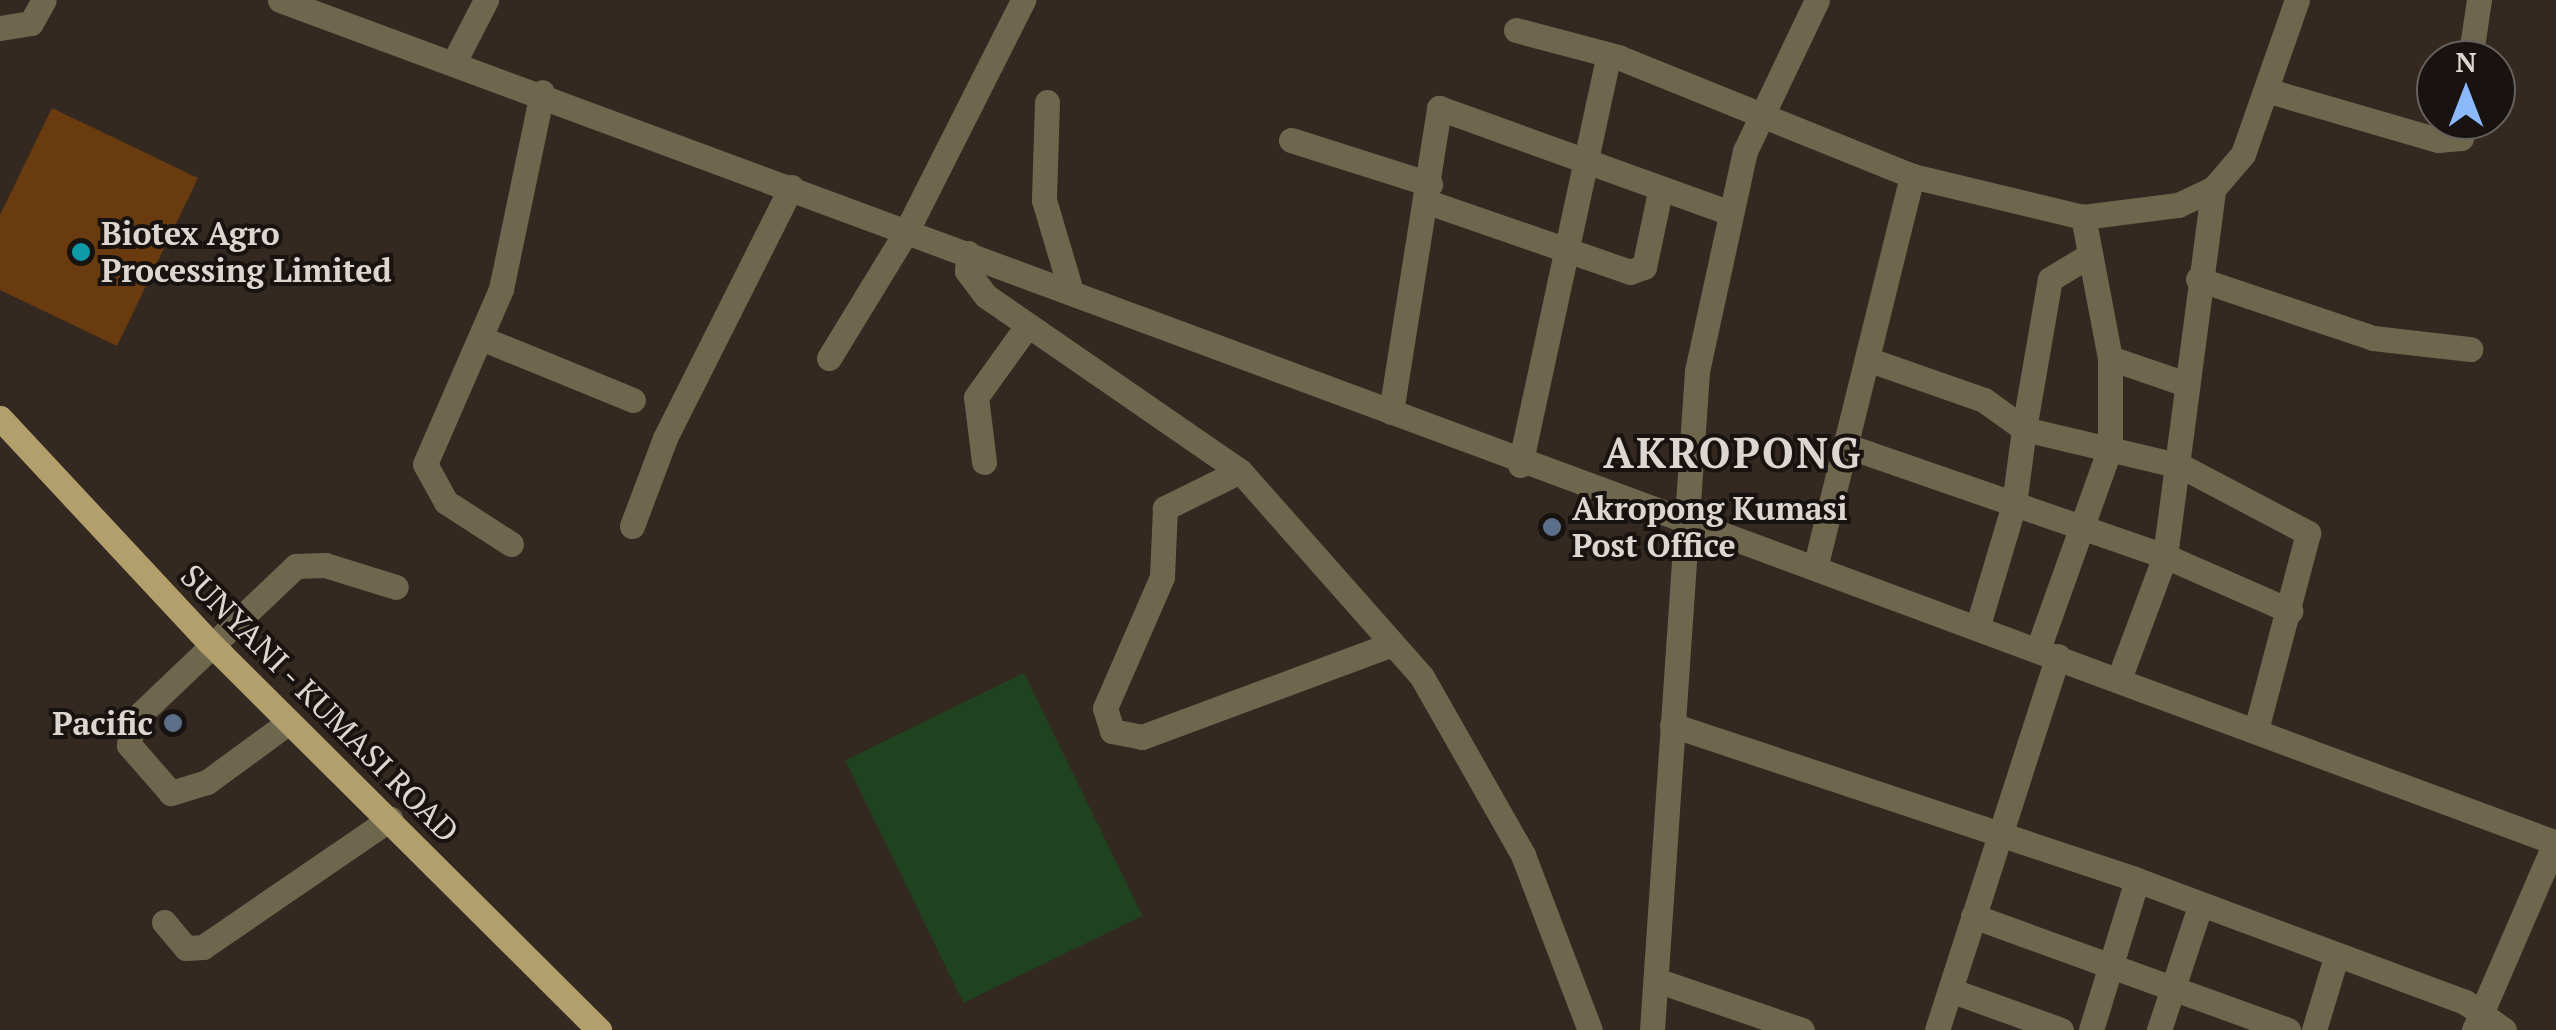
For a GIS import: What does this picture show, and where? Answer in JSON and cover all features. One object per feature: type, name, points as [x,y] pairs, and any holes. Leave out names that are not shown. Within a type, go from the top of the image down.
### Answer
[{"type":"main road","name":"SUNYANI - KUMASI ROAD","points":[[0,418],[210,643],[599,1030]]},
{"type":"street","points":[[0,28],[13,33],[31,23],[44,0]]},
{"type":"street","points":[[280,0],[542,92],[1070,288],[1520,465],[1816,564],[2556,843],[2478,1020]]},
{"type":"street","points":[[454,62],[486,0]]},
{"type":"street","points":[[829,358],[907,230],[1022,0]]},
{"type":"street","points":[[1652,1030],[1682,520],[1698,371],[1730,213],[1758,110],[1817,0]]},
{"type":"street","points":[[1516,30],[1758,110],[1912,176],[2083,217],[2178,205],[2213,188],[2243,154],[2297,0]]},
{"type":"street","points":[[2473,40],[2479,0]]},
{"type":"street","points":[[1520,465],[1589,164],[1608,58]]},
{"type":"street","points":[[2266,90],[2416,134]]},
{"type":"street","points":[[511,544],[446,502],[426,472],[481,338],[520,225],[542,92]]},
{"type":"street","points":[[1047,102],[1044,200],[1070,288]]},
{"type":"street","points":[[1392,412],[1444,107],[1660,192],[1730,213]]},
{"type":"street","points":[[1291,140],[1570,251],[1638,271],[1660,192]]},
{"type":"street","points":[[1816,564],[1912,176]]},
{"type":"street","points":[[632,526],[664,438],[792,186]]},
{"type":"street","points":[[2119,679],[2165,556],[2180,466],[2198,279],[2213,188]]},
{"type":"street","points":[[1937,1030],[2000,831],[2048,652],[2110,448],[2110,358],[2083,217]]},
{"type":"street","points":[[968,253],[972,281],[1027,326],[1240,470],[1392,644],[1498,804],[1590,1030]]},
{"type":"street","points":[[1978,625],[2014,504],[2050,279],[2090,254]]},
{"type":"street","points":[[2198,279],[2373,338],[2470,349]]},
{"type":"street","points":[[984,462],[976,397],[1027,326]]},
{"type":"street","points":[[481,338],[633,400]]},
{"type":"street","points":[[2110,358],[2186,384]]},
{"type":"street","points":[[1866,360],[1984,400],[2024,429],[2180,466],[2308,532],[2256,730]]},
{"type":"street","points":[[1847,446],[2165,556],[2290,610]]},
{"type":"street","points":[[1240,470],[1165,508],[1162,577],[1105,708],[1112,731],[1142,737],[1392,644]]},
{"type":"street","points":[[288,722],[207,782],[171,793],[149,778],[129,745],[133,721],[210,643],[296,566],[325,565],[396,588]]},
{"type":"street","points":[[1672,725],[2000,831],[2137,880],[2336,957],[2504,1030]]},
{"type":"street","points":[[164,922],[186,948],[204,947],[390,818]]},
{"type":"street","points":[[2092,1030],[2137,880]]},
{"type":"street","points":[[2159,1030],[2200,906]]},
{"type":"street","points":[[1973,916],[2288,1030]]},
{"type":"street","points":[[2314,1030],[2336,957]]},
{"type":"street","points":[[1656,980],[1802,1030]]},
{"type":"street","points":[[1950,990],[2061,1030]]},
{"type":"green space","points":[[1024,673],[1142,916],[964,1003],[845,760]]},
{"type":"building","name":"Biotex Agro Processing Limited","points":[[52,108],[198,178],[117,346],[0,290],[0,215]]},
{"type":"place","name":"Biotex Agro Processing Limited","points":[[81,252]]},
{"type":"place","name":"Akropong Kumasi Post Office","points":[[1552,527]]},
{"type":"place","name":"Pacific","points":[[173,723]]},
{"type":"district","name":"AKROPONG","points":[[1733,452]]}]
